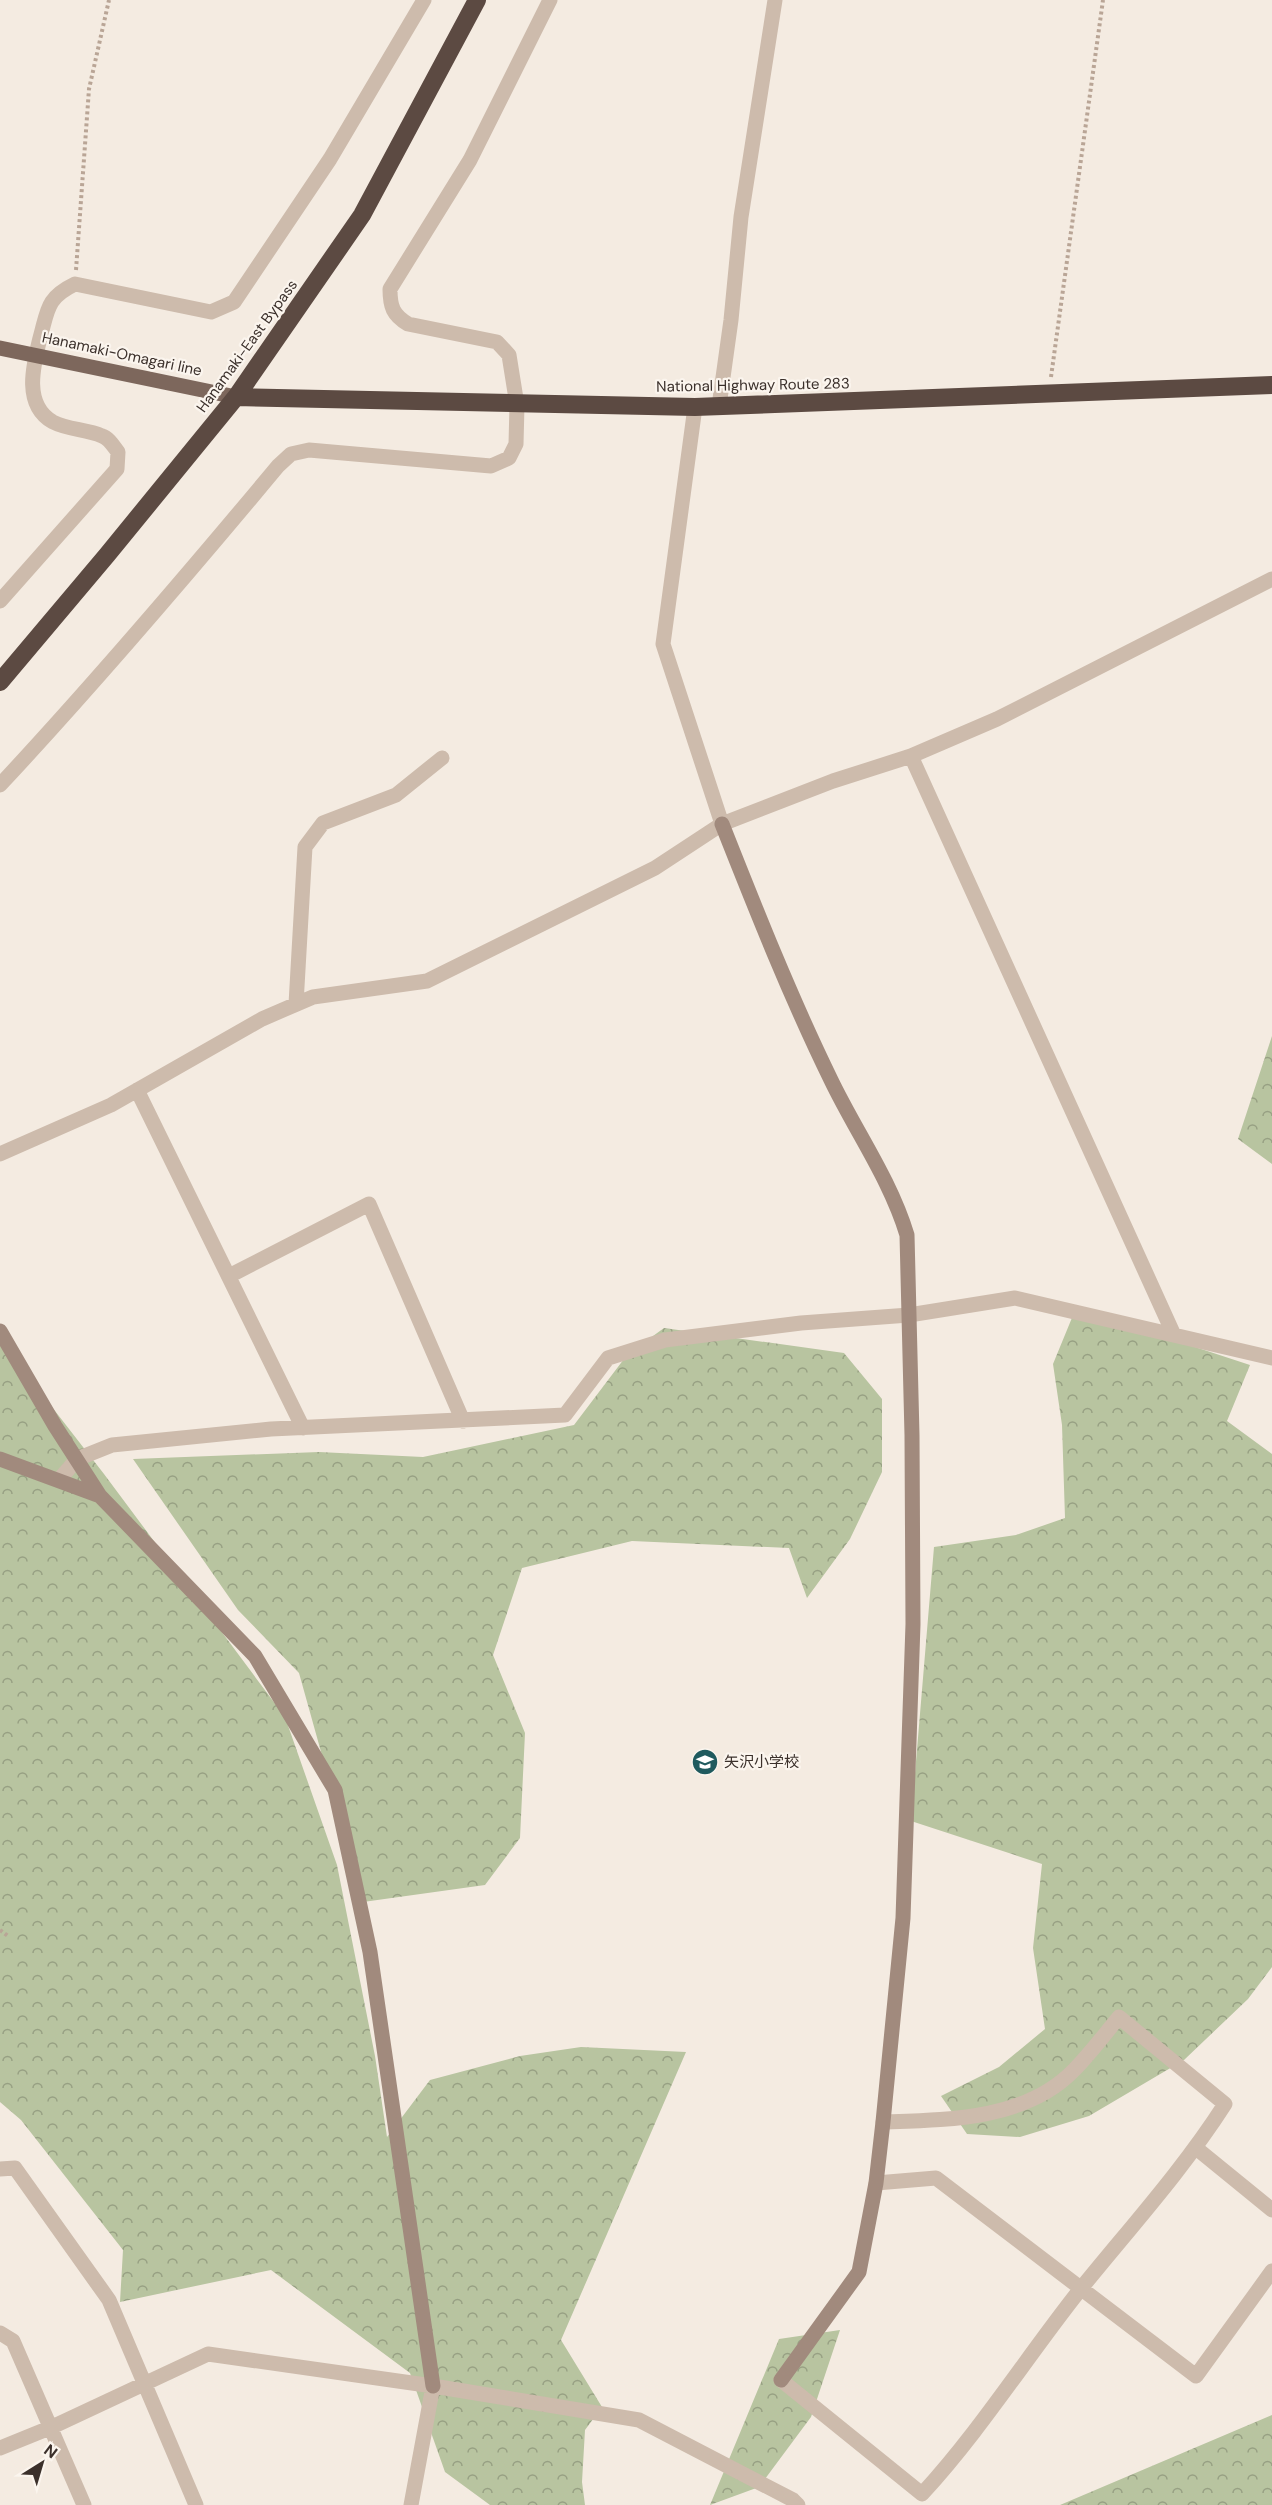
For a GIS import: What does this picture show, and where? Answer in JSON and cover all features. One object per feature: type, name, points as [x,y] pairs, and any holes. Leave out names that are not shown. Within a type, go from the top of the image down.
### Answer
[{"type":"highway","name":"Hanamaki-East Bypass","points":[[0,682],[236,397],[362,215],[477,0]]},
{"type":"highway","name":"National Highway Route 283","points":[[236,397],[517,405],[614,404],[695,407],[1272,385]]},
{"type":"main road","name":"Hanamaki-Omagari line","points":[[0,348],[236,397]]},
{"type":"street","points":[[0,601],[117,469],[118,452],[104,436],[54,423],[39,409],[32,388],[36,354],[48,308],[54,296],[75,284],[211,312],[234,302],[330,159],[424,0]]},
{"type":"street","points":[[0,785],[169,597],[278,466],[291,454],[309,450],[491,466],[508,458],[516,444],[517,405],[509,356],[497,342],[408,324],[396,318],[390,305],[390,290],[470,160],[550,0]]},
{"type":"street","points":[[719,406],[731,320],[741,217],[775,0]]},
{"type":"street","points":[[695,407],[663,644],[722,824],[769,942],[831,1081],[898,1205],[907,1235],[913,1624],[903,1918],[883,2122],[876,2183],[859,2272],[781,2380],[922,2494],[948,2465],[1081,2289],[1196,2148],[1225,2104],[1119,2017],[1074,2071],[1050,2090],[1019,2104],[960,2119],[883,2122]]},
{"type":"street","points":[[0,1154],[111,1105],[262,1019],[313,997],[427,981],[656,868],[722,824],[833,781],[911,756],[997,719],[1272,579]]},
{"type":"street","points":[[911,756],[1174,1335]]},
{"type":"street","points":[[296,1004],[305,847],[323,823],[396,795],[442,758]]},
{"type":"street","points":[[137,1090],[303,1428]]},
{"type":"street","points":[[229,1276],[369,1204],[463,1421]]},
{"type":"street","points":[[59,1480],[77,1459],[112,1444],[303,1428],[565,1415],[608,1358],[664,1340],[801,1323],[909,1315],[1015,1298],[1272,1358]]},
{"type":"street","points":[[0,1331],[100,1496],[255,1656],[335,1790],[370,1952],[434,2386],[411,2505]]},
{"type":"street","points":[[0,1458],[100,1496]]},
{"type":"street","points":[[1196,2148],[1272,2210]]},
{"type":"street","points":[[0,2169],[15,2168],[109,2300],[196,2505]]},
{"type":"street","points":[[876,2183],[936,2178],[1196,2376],[1272,2271]]},
{"type":"street","points":[[0,2333],[13,2341],[84,2505]]},
{"type":"street","points":[[0,2448],[52,2427],[208,2354],[434,2386],[639,2420],[793,2500],[798,2505]]},
{"type":"path","points":[[75,284],[89,89],[109,0]]},
{"type":"path","points":[[1049,393],[1103,0]]},
{"type":"path","points":[[0,1930],[8,1936]]},
{"type":"green space","points":[[1272,1036],[1272,1164],[1238,1139]]},
{"type":"green space","points":[[1076,1308],[1250,1365],[1227,1421],[1272,1454],[1272,1967],[1248,1999],[1184,2060],[1089,2116],[1020,2137],[967,2134],[941,2096],[999,2067],[1045,2029],[1033,1948],[1042,1864],[911,1821],[934,1547],[1016,1535],[1065,1518],[1062,1425],[1053,1364]]},
{"type":"green space","points":[[664,1328],[844,1353],[882,1399],[882,1472],[850,1539],[807,1598],[789,1548],[632,1541],[522,1568],[493,1655],[525,1733],[520,1838],[485,1885],[363,1902],[299,1673],[238,1610],[133,1459],[319,1452],[423,1457],[574,1425],[627,1355]]},
{"type":"green space","points":[[0,1335],[3,1344],[104,1474],[285,1717],[337,1865],[375,2056],[387,2137],[430,2080],[520,2056],[581,2047],[686,2052],[561,2340],[602,2407],[585,2430],[582,2482],[585,2505],[490,2505],[445,2472],[410,2373],[271,2270],[120,2302],[123,2250],[21,2120],[0,2102]]},
{"type":"green space","points":[[840,2330],[811,2417],[759,2487],[710,2505],[779,2339]]},
{"type":"green space","points":[[1272,2415],[1272,2505],[1060,2505]]},
{"type":"place","name":"矢沢小学校","points":[[705,1762]]}]
